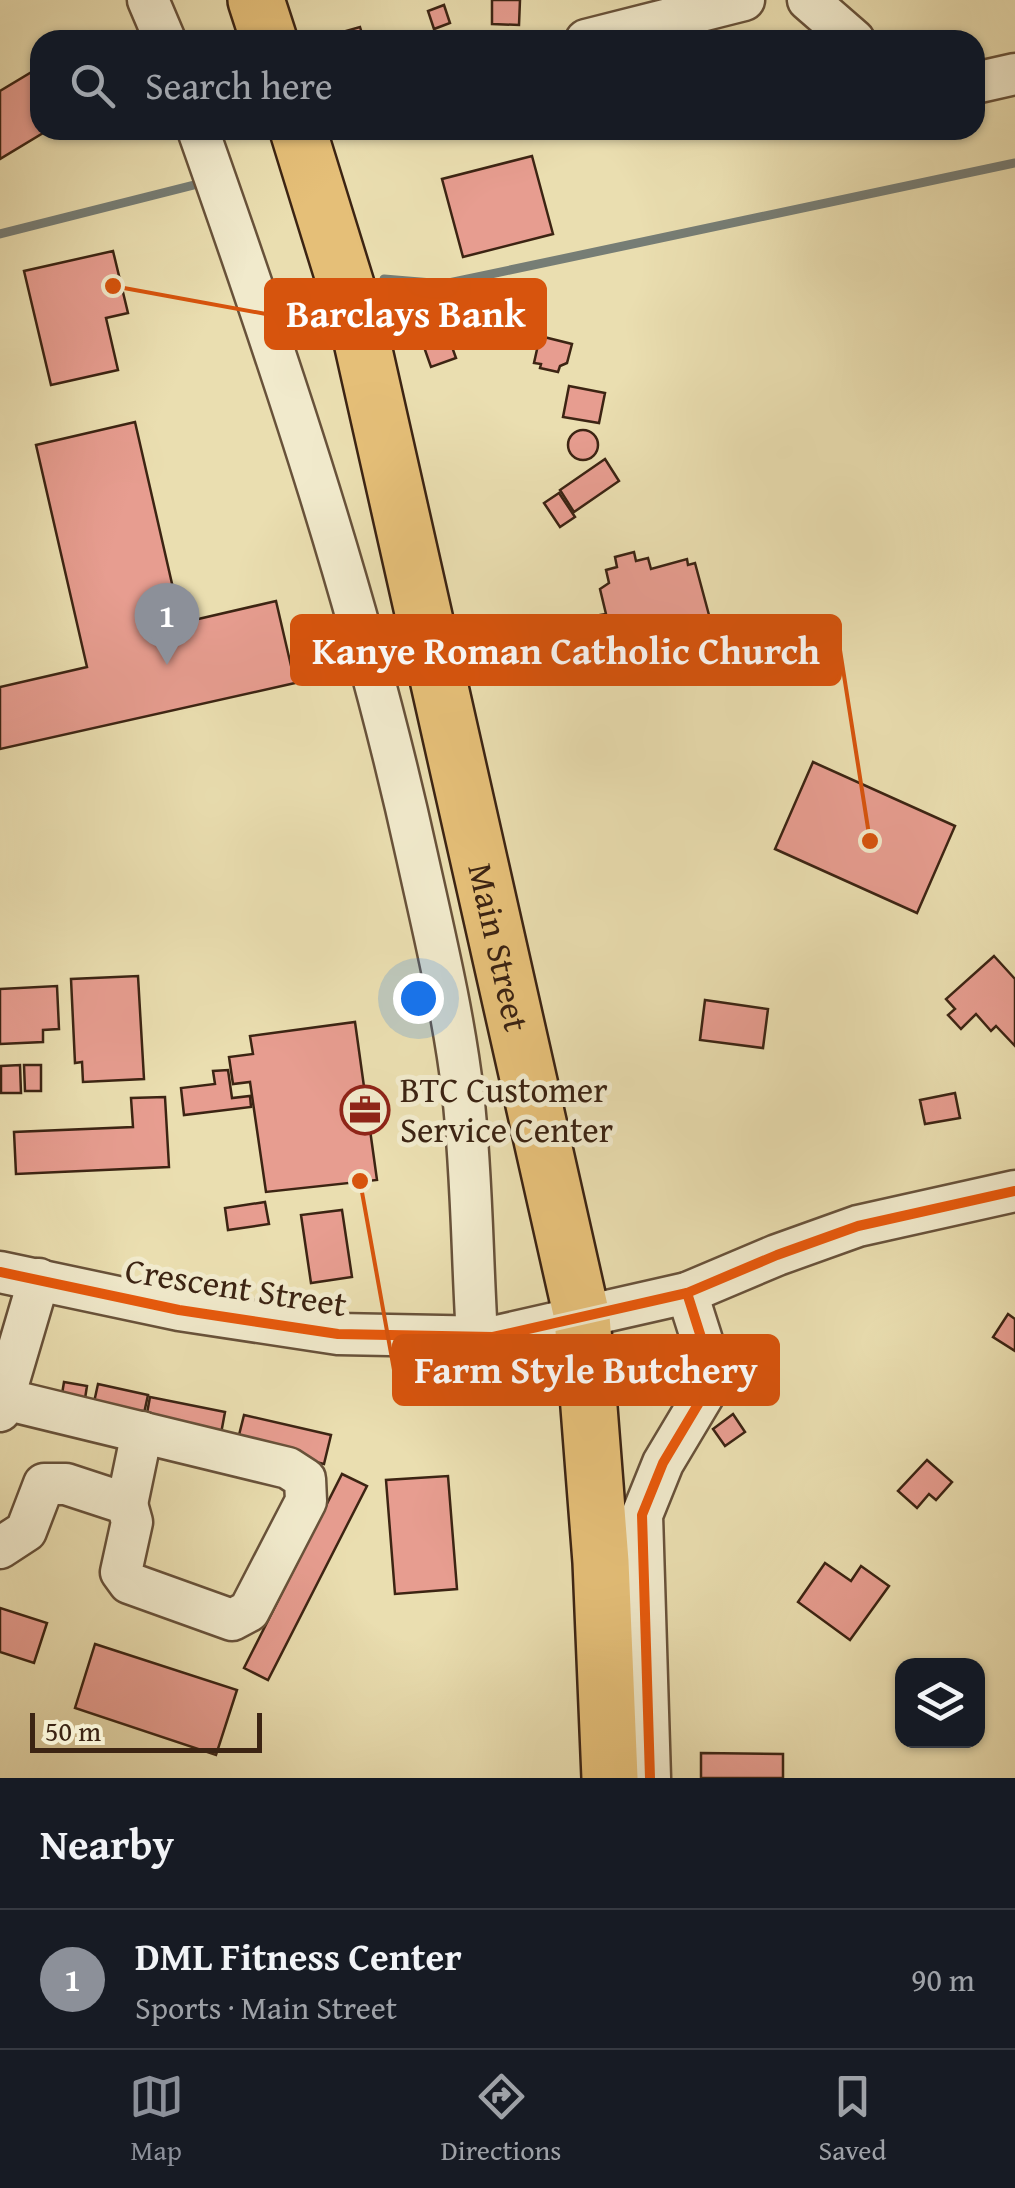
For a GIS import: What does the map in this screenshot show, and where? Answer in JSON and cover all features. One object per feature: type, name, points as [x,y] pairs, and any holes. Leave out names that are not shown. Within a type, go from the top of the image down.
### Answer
[{"type":"highway","points":[[256,0],[266,30]]},
{"type":"highway","name":"Main Street","points":[[301,140],[358,324],[582,1317],[601,1562],[610,1778]]},
{"type":"street","points":[[148,0],[160,30]]},
{"type":"street","points":[[626,30],[744,0]]},
{"type":"street","points":[[808,0],[842,30]]},
{"type":"street","points":[[985,81],[1015,74]]},
{"type":"street","points":[[201,140],[348,586],[394,753],[430,915],[463,1093],[477,1336]]},
{"type":"street","name":"Crescent Street","points":[[0,1272],[179,1310],[338,1334],[493,1337],[688,1292],[858,1226],[1015,1190]]},
{"type":"street","points":[[40,1279],[2,1405],[142,1432],[288,1468],[304,1479],[306,1501],[249,1611],[232,1620],[128,1583],[121,1572],[132,1522],[128,1504],[142,1432]]},
{"type":"street","points":[[650,1778],[642,1514],[663,1463],[706,1391],[707,1356],[688,1292]]},
{"type":"street","points":[[0,1548],[26,1531],[44,1484],[66,1484],[128,1504]]},
{"type":"building","points":[[492,0],[520,0],[519,25],[492,24]]},
{"type":"building","points":[[444,5],[450,23],[434,29],[428,11]]},
{"type":"building","points":[[30,73],[31,140],[0,159],[0,91]]},
{"type":"building","points":[[532,156],[553,234],[463,257],[442,179]]},
{"type":"building","points":[[113,251],[128,313],[106,318],[118,370],[51,385],[24,271]]},
{"type":"building","points":[[443,322],[456,358],[431,367],[418,330]]},
{"type":"building","points":[[540,336],[572,344],[567,363],[558,372],[534,363]]},
{"type":"building","points":[[569,386],[605,393],[599,423],[563,417]]},
{"type":"building","points":[[135,422],[181,623],[276,601],[295,683],[0,749],[0,687],[87,667],[36,445]]},
{"type":"building","points":[[583,430],[594,434],[598,445],[594,456],[583,460],[572,456],[568,445],[572,434]]},
{"type":"building","points":[[605,459],[619,481],[574,512],[560,490]]},
{"type":"building","points":[[559,493],[575,517],[560,527],[544,503]]},
{"type":"building","points":[[634,552],[636,561],[648,558],[651,569],[687,559],[688,565],[695,563],[709,615],[668,626],[670,632],[609,649],[600,615],[606,614],[600,589],[609,583],[606,570],[617,567],[615,557]]},
{"type":"building","points":[[813,762],[955,826],[917,913],[775,849]]},
{"type":"building","points":[[994,956],[1015,979],[1015,1046],[996,1026],[991,1031],[976,1014],[961,1029],[948,1015],[955,1009],[946,999]]},
{"type":"building","points":[[138,976],[144,1079],[83,1082],[82,1062],[75,1063],[71,979]]},
{"type":"building","points":[[57,986],[59,1029],[43,1030],[43,1042],[0,1044],[0,989]]},
{"type":"building","points":[[705,1000],[768,1009],[763,1048],[700,1040]]},
{"type":"building","points":[[355,1022],[377,1180],[266,1192],[250,1082],[233,1084],[229,1057],[253,1054],[250,1036]]},
{"type":"building","points":[[20,1065],[21,1093],[1,1093],[1,1066]]},
{"type":"building","points":[[24,1065],[41,1065],[41,1091],[25,1091]]},
{"type":"building","points":[[228,1070],[232,1098],[250,1096],[251,1107],[184,1115],[181,1088],[215,1084],[213,1071]]},
{"type":"building","points":[[955,1093],[960,1118],[925,1124],[920,1100]]},
{"type":"building","points":[[165,1097],[169,1167],[16,1174],[14,1132],[133,1127],[131,1098]]},
{"type":"building","points":[[265,1202],[269,1224],[228,1230],[225,1208]]},
{"type":"building","points":[[342,1210],[352,1277],[311,1283],[301,1215]]},
{"type":"building","points":[[1008,1314],[1015,1319],[1015,1351],[993,1337]]},
{"type":"building","points":[[64,1382],[87,1386],[84,1405],[61,1400]]},
{"type":"building","points":[[98,1384],[148,1395],[141,1427],[91,1416]]},
{"type":"building","points":[[150,1397],[225,1412],[220,1439],[145,1424]]},
{"type":"building","points":[[733,1414],[745,1432],[725,1446],[713,1429]]},
{"type":"building","points":[[244,1415],[331,1435],[324,1464],[237,1443]]},
{"type":"building","points":[[927,1460],[952,1482],[936,1500],[929,1494],[917,1508],[898,1491]]},
{"type":"building","points":[[342,1474],[367,1486],[268,1680],[244,1668]]},
{"type":"building","points":[[448,1476],[457,1589],[395,1594],[386,1480]]},
{"type":"building","points":[[825,1563],[851,1581],[861,1566],[889,1586],[850,1640],[798,1602]]},
{"type":"building","points":[[0,1608],[47,1623],[34,1663],[0,1652]]},
{"type":"building","points":[[95,1644],[237,1690],[216,1755],[75,1708]]},
{"type":"building","points":[[701,1753],[783,1754],[783,1778],[701,1778]]},
{"type":"waterway","points":[[384,279],[444,284],[1015,163]]},
{"type":"waterway","points":[[0,234],[194,185]]},
{"type":"cycle path","points":[[0,1272],[179,1310],[338,1334],[493,1337],[687,1293],[858,1226],[1015,1191]]},
{"type":"cycle path","points":[[650,1778],[642,1515],[663,1463],[706,1391],[707,1356],[687,1293]]},
{"type":"place","name":"Barclays Bank","points":[[113,286]]},
{"type":"place","name":"DML Fitness Center","points":[[167,665]]},
{"type":"place","name":"Kanye Roman Catholic Church","points":[[870,841]]},
{"type":"place","name":"BTC Customer Service Center","points":[[365,1110]]},
{"type":"place","name":"Farm Style Butchery","points":[[360,1181]]}]
